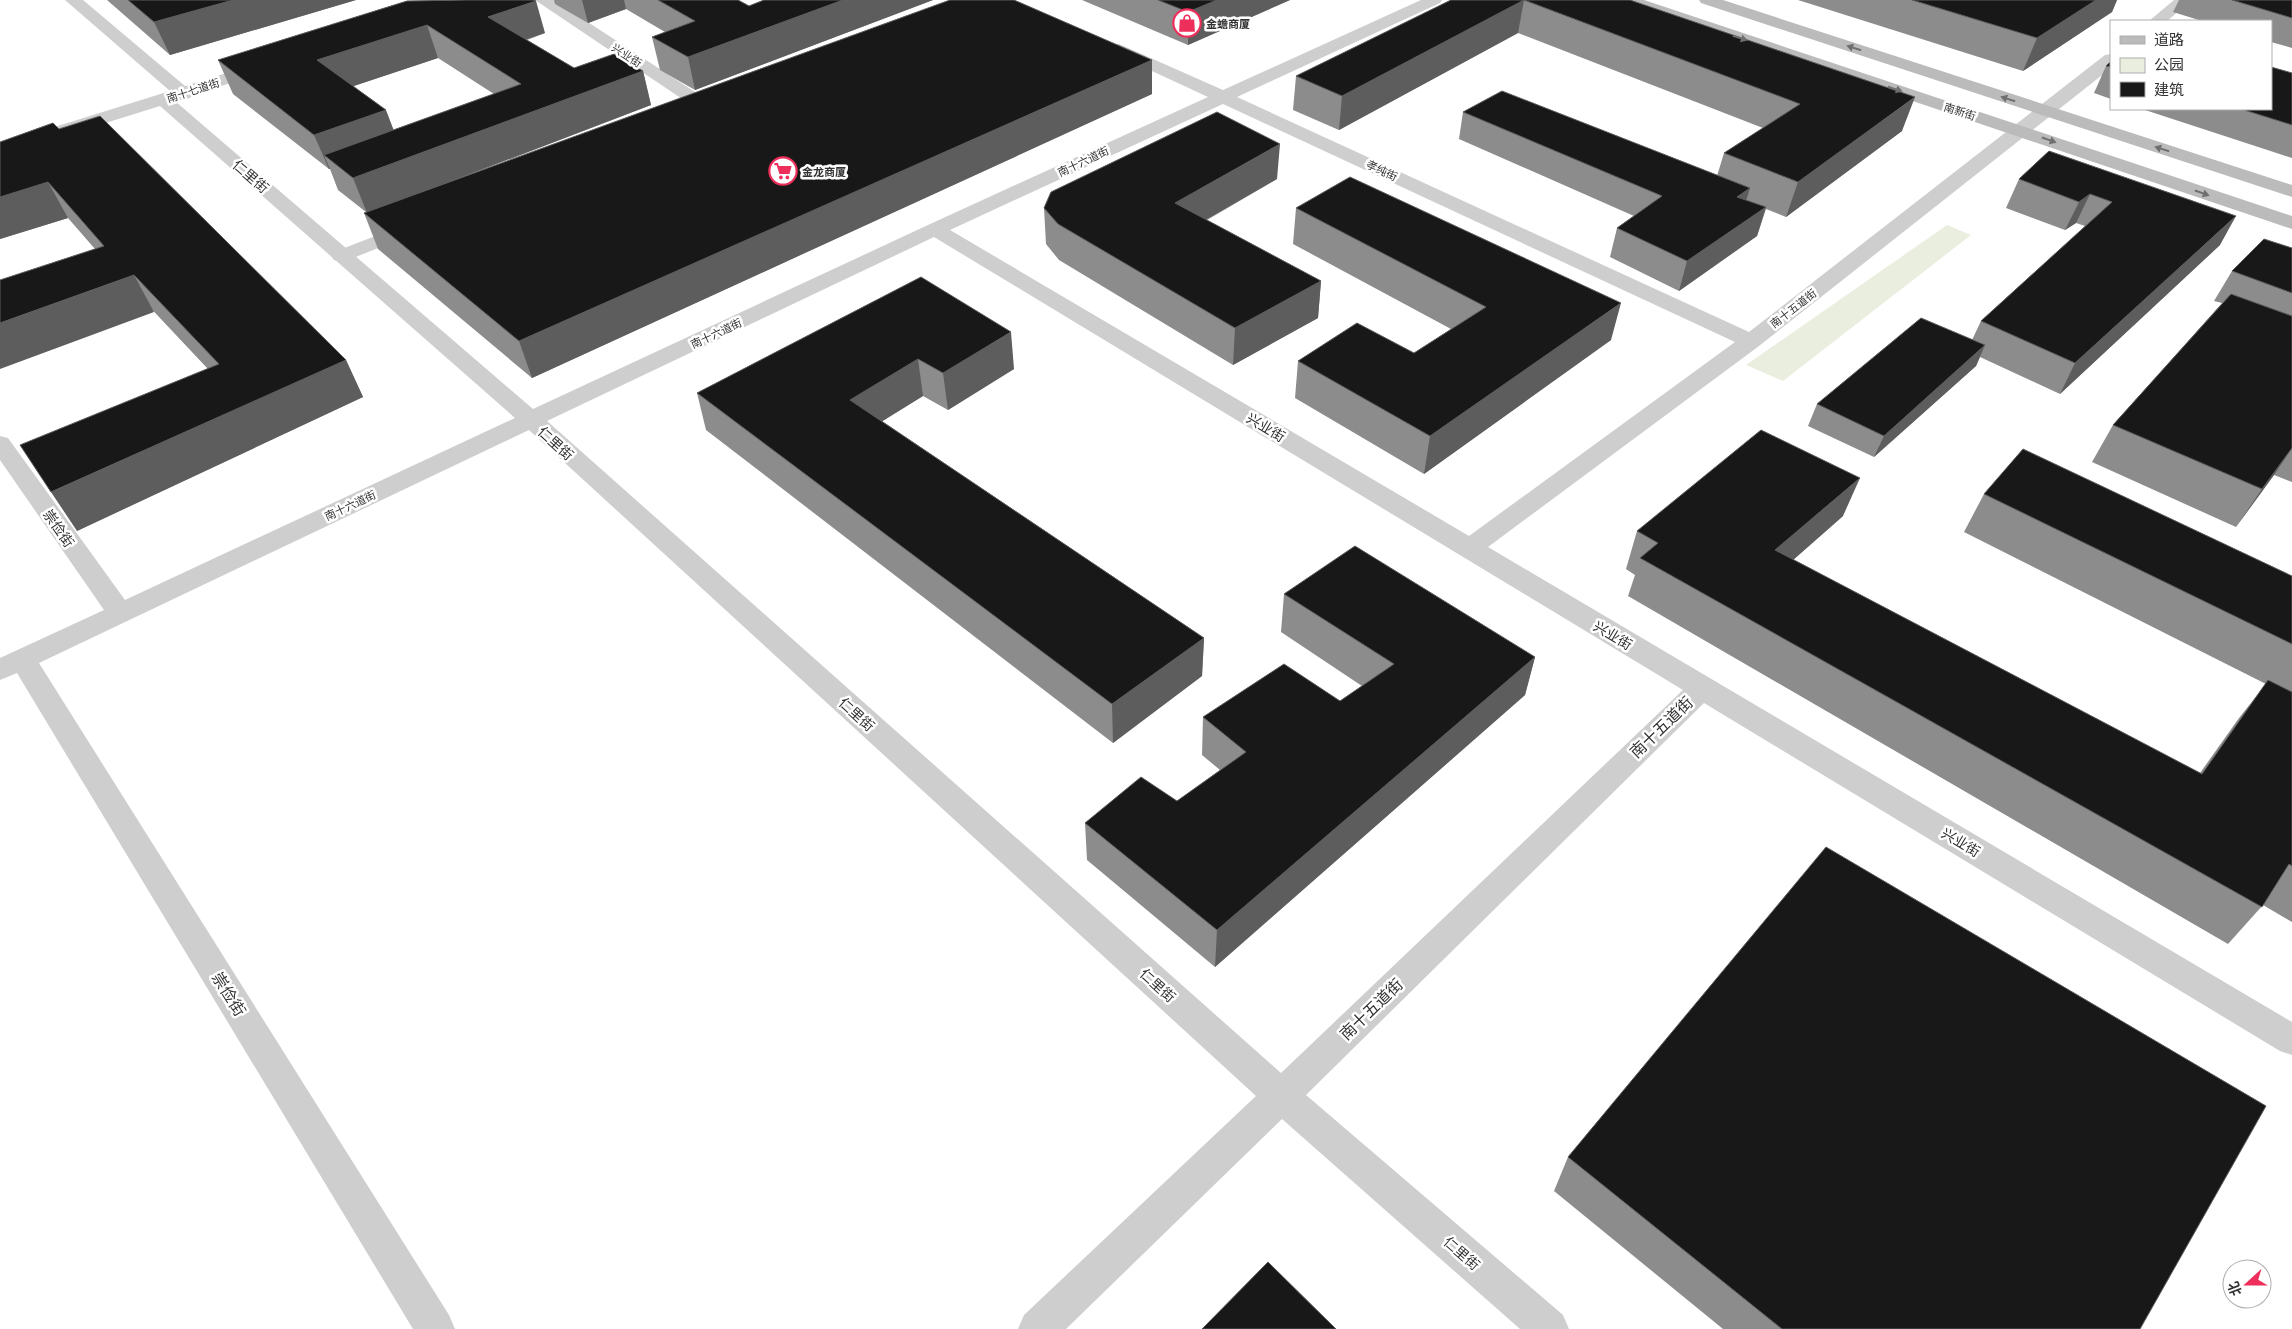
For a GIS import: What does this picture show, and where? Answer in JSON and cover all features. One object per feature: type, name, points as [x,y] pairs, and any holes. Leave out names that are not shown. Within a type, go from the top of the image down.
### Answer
[{"type":"main road","name":"南新街","points":[[1628,0],[2292,223]]},
{"type":"main road","name":"南新街","points":[[1707,0],[2292,191]]},
{"type":"street","name":"仁里街","points":[[73,0],[341,256],[532,420],[1281,1096],[1549,1329]]},
{"type":"street","name":"兴业街","points":[[543,0],[712,110]]},
{"type":"street","name":"南十六道街","points":[[11,665],[119,612],[935,230],[1434,0]]},
{"type":"street","points":[[2158,20],[2184,0]]},
{"type":"street","name":"孝纯街","points":[[1100,40],[1751,341]]},
{"type":"street","name":"南十五道街","points":[[1469,549],[1751,341],[2110,60]]},
{"type":"street","name":"南十七道街","points":[[0,150],[276,64]]},
{"type":"street","points":[[693,118],[730,103]]},
{"type":"street","points":[[341,256],[424,223]]},
{"type":"street","name":"兴业街","points":[[935,230],[2292,1040]]},
{"type":"street","name":"崇俭街","points":[[0,443],[119,612]]},
{"type":"street","name":"崇俭街","points":[[11,665],[435,1329]]},
{"type":"street","name":"南十五道街","points":[[1038,1329],[1702,688]]},
{"type":"green space","points":[[1947,225],[1971,235],[1783,381],[1746,365]]},
{"type":"building","points":[[128,0],[233,0],[154,22]]},
{"type":"building","points":[[534,0],[536,1],[488,17],[574,68],[614,54],[643,71],[353,178],[324,155],[521,84],[427,25],[317,60],[386,110],[314,135],[218,60],[407,1]]},
{"type":"building","points":[[658,0],[738,0],[749,6],[764,0],[843,0],[688,57],[652,37],[695,21]]},
{"type":"building","name":"金龙商厦","points":[[950,0],[1014,0],[1152,60],[519,341],[364,213]]},
{"type":"building","points":[[1158,0],[1217,0],[1188,12]]},
{"type":"building","points":[[1451,0],[1524,0],[1342,96],[1296,76]]},
{"type":"building","points":[[1524,0],[1630,0],[1915,97],[1798,182],[1724,153],[1800,104]]},
{"type":"building","points":[[1912,0],[2096,0],[2037,38]]},
{"type":"building","points":[[2232,0],[2292,0],[2292,18]]},
{"type":"building","points":[[2272,67],[2292,73],[2292,125],[2244,110],[2272,110]]},
{"type":"building","points":[[1502,91],[1750,188],[1737,197],[1766,207],[1687,261],[1617,228],[1662,196],[1463,112]]},
{"type":"building","points":[[1217,112],[1280,144],[1175,203],[1321,281],[1235,328],[1058,224],[1044,208],[1051,192]]},
{"type":"building","points":[[100,116],[346,360],[51,492],[20,445],[219,364],[134,275],[0,323],[0,280],[104,246],[48,182],[0,197],[0,142],[53,123],[59,129]]},
{"type":"building","points":[[2049,151],[2236,216],[2075,363],[1981,321],[2112,202],[2090,194],[2079,202],[2019,179]]},
{"type":"building","points":[[1350,177],[1621,303],[1430,436],[1298,361],[1357,323],[1414,353],[1486,307],[1296,208]]},
{"type":"building","points":[[2264,239],[2292,248],[2292,293],[2232,271]]},
{"type":"building","points":[[921,277],[1011,332],[943,373],[918,359],[850,400],[1204,638],[1112,704],[697,393]]},
{"type":"building","points":[[2231,294],[2292,316],[2292,448],[2262,489],[2113,425]]},
{"type":"building","points":[[1921,318],[1985,345],[1884,436],[1817,404]]},
{"type":"building","points":[[1761,430],[1860,478],[1775,550],[2202,774],[2268,680],[2292,692],[2292,866],[2289,864],[2262,907],[1640,558],[1658,543],[1637,531]]},
{"type":"building","points":[[2023,449],[2292,576],[2292,644],[1984,494]]},
{"type":"building","points":[[1355,546],[1535,657],[1217,930],[1085,823],[1141,777],[1177,801],[1246,752],[1203,717],[1284,664],[1340,701],[1394,664],[1284,594]]},
{"type":"building","points":[[1826,847],[2266,1106],[2140,1329],[1782,1329],[1568,1157]]},
{"type":"building","points":[[1268,1262],[1336,1329],[1202,1329]]},
{"type":"place","name":"金蟾商厦","points":[[1187,23]]},
{"type":"place","name":"金龙商厦","points":[[783,171]]}]
